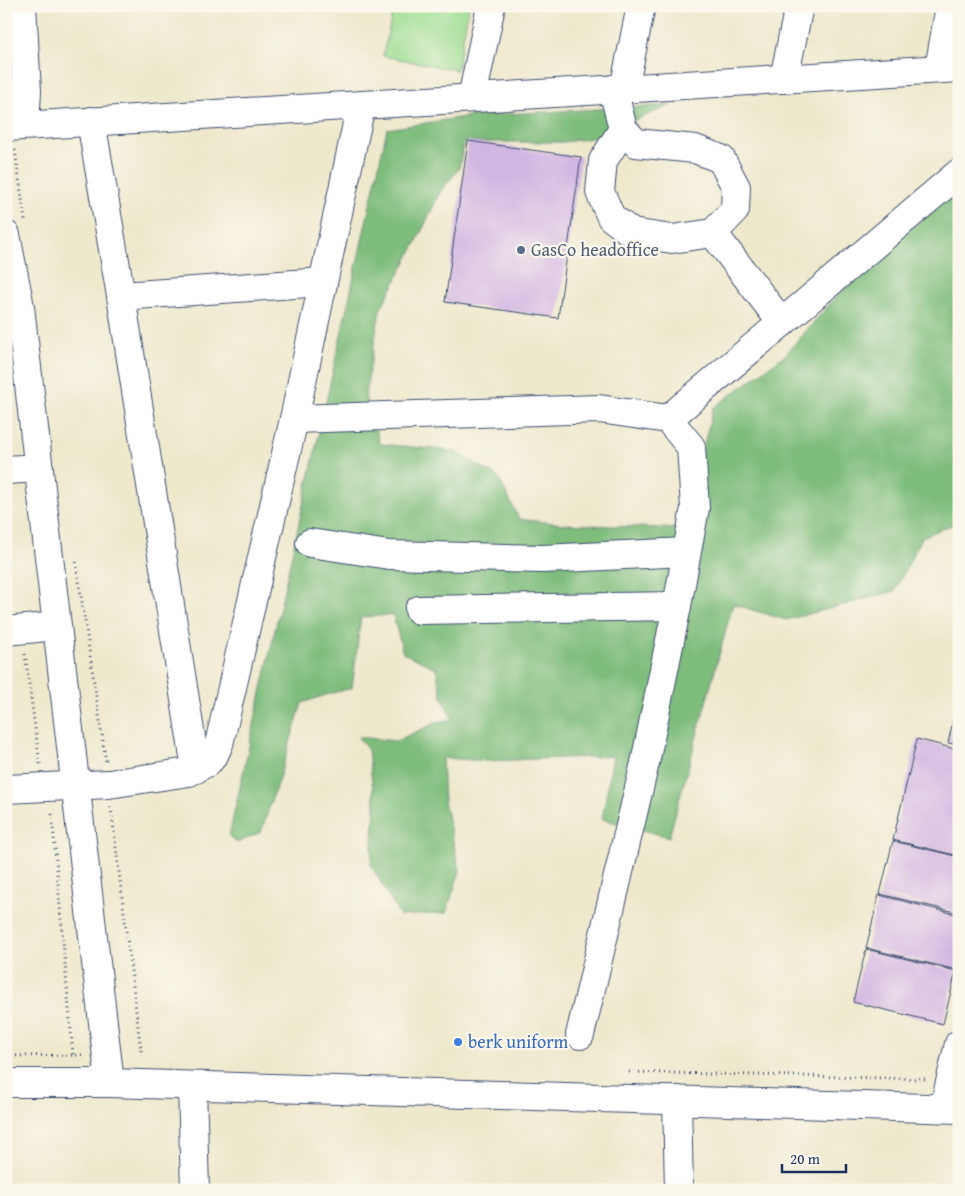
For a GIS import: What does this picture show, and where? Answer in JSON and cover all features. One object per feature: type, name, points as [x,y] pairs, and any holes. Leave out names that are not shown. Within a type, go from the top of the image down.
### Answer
[{"type":"street","points":[[22,6],[27,91],[16,126],[949,69],[950,6]]},
{"type":"street","points":[[472,98],[491,6]]},
{"type":"street","points":[[623,129],[603,161],[600,192],[611,217],[632,233],[672,239],[713,233],[735,210],[736,187],[721,159],[695,149],[636,143],[623,129],[619,89],[641,6]]},
{"type":"street","points":[[784,79],[799,6]]},
{"type":"street","points":[[6,789],[109,784],[171,775],[196,769],[208,762],[214,755],[219,744],[294,419],[361,104]]},
{"type":"street","points":[[91,121],[122,296],[196,769]]},
{"type":"street","points":[[668,418],[959,173]]},
{"type":"street","points":[[713,233],[782,323]]},
{"type":"street","points":[[6,235],[13,308],[39,468],[110,1083]]},
{"type":"street","points":[[122,296],[323,282]]},
{"type":"street","points":[[294,419],[599,409],[668,418],[691,447],[695,508],[677,606],[645,763],[580,1035]]},
{"type":"street","points":[[6,470],[39,468]]},
{"type":"street","points":[[310,543],[389,555],[544,559],[686,552]]},
{"type":"street","points":[[419,610],[677,606]]},
{"type":"street","points":[[6,631],[57,626]]},
{"type":"street","points":[[6,1083],[110,1083],[951,1108],[959,1044]]},
{"type":"street","points":[[192,1086],[195,1190]]},
{"type":"street","points":[[677,1100],[679,1190]]},
{"type":"path","points":[[6,1056],[73,1055],[52,812],[41,772],[25,653]]},
{"type":"green space","points":[[394,6],[469,6],[457,70],[383,56]]},
{"type":"green space","points":[[672,105],[592,138],[564,142],[464,142],[459,168],[440,192],[417,241],[380,310],[365,396],[380,444],[454,451],[498,477],[519,519],[563,524],[683,529],[713,408],[785,355],[857,273],[959,189],[959,522],[922,537],[895,591],[786,620],[733,604],[669,837],[602,819],[613,756],[487,761],[442,758],[444,802],[460,871],[446,913],[400,916],[371,865],[375,806],[368,750],[358,737],[396,741],[440,721],[453,720],[442,697],[436,668],[403,653],[393,615],[361,617],[352,688],[302,703],[261,832],[237,843],[229,836],[387,129],[471,116]]},
{"type":"building","points":[[468,141],[581,157],[558,318],[445,302]]},
{"type":"building","points":[[959,699],[959,745],[948,743]]},
{"type":"building","points":[[917,739],[959,750],[959,856],[893,840]]},
{"type":"building","points":[[893,841],[959,857],[959,913],[880,894]]},
{"type":"building","points":[[879,895],[959,915],[959,962],[957,970],[866,948]]},
{"type":"building","points":[[866,949],[956,971],[943,1024],[853,1002]]},
{"type":"place","name":"GasCo headoffice","points":[[521,250]]},
{"type":"place","name":"berk uniform","points":[[458,1042]]}]
